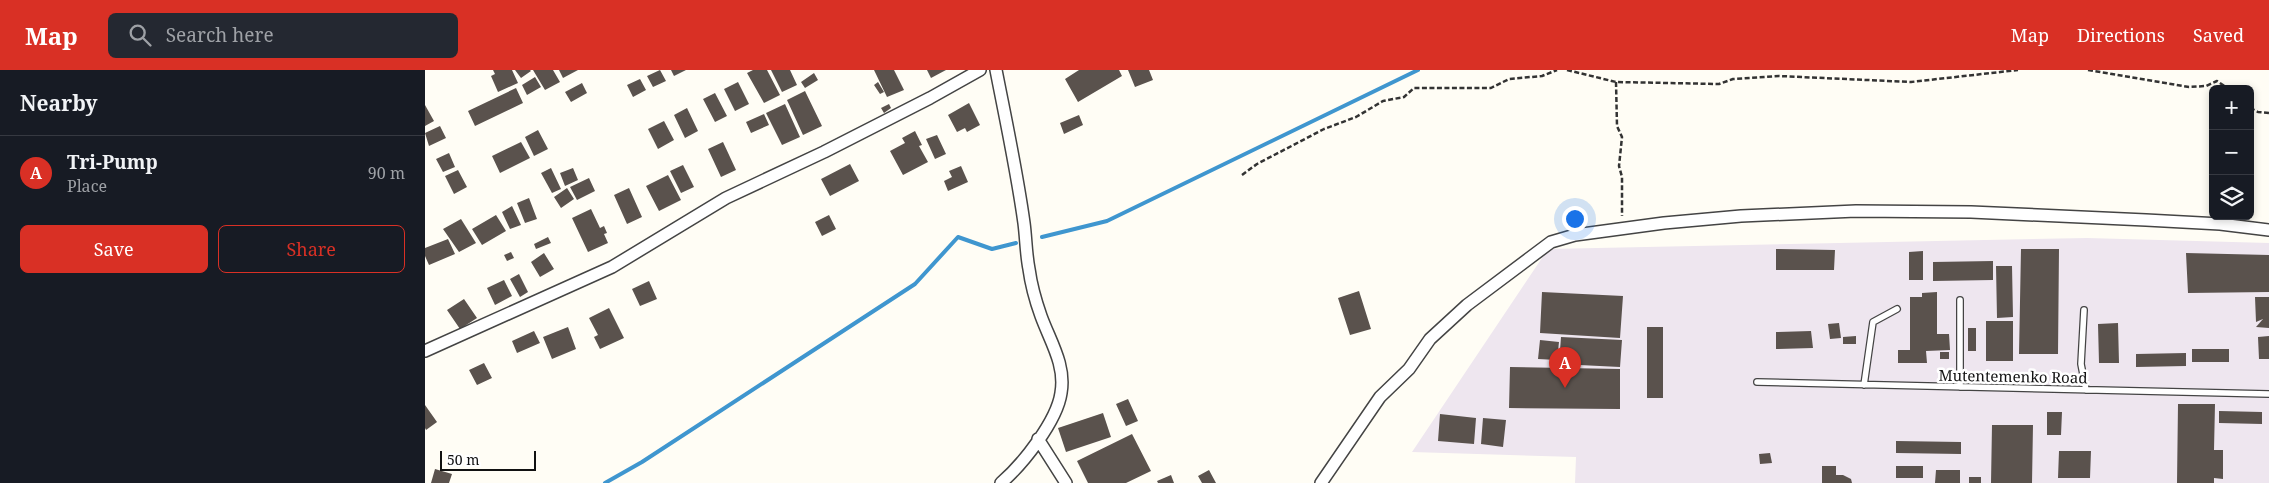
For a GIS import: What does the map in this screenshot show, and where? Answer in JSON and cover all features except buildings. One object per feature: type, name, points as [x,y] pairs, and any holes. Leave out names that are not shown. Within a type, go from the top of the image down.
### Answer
[{"type":"street","points":[[425,351],[612,267],[726,198],[824,152],[930,98],[980,70]]},
{"type":"street","points":[[996,70],[1017,180],[1029,269],[1041,316],[1055,347],[1060,368],[1062,392],[1055,415],[1017,469],[1001,483]]},
{"type":"street","points":[[1321,483],[1380,397],[1409,369],[1430,339],[1467,305],[1551,242],[1575,235],[1620,228],[1741,216],[1866,211],[1971,212],[2136,219],[2230,225],[2269,230]]},
{"type":"street","points":[[1038,439],[1066,483]]},
{"type":"lane","points":[[1960,300],[1960,387]]},
{"type":"lane","points":[[1864,384],[1873,322],[1897,309]]},
{"type":"lane","points":[[2084,310],[2081,364],[2086,390]]},
{"type":"lane","name":"Mutentemenko Road","points":[[1757,382],[2269,394]]},
{"type":"path","points":[[1242,175],[1257,164],[1324,129],[1356,118],[1383,101],[1404,97],[1414,88],[1491,88],[1509,80],[1542,76],[1557,70]]},
{"type":"path","points":[[1567,70],[1616,82],[1719,84],[1733,79],[1779,76],[1911,82],[2018,70]]},
{"type":"path","points":[[2088,70],[2189,87],[2207,86],[2217,80],[2224,85]]},
{"type":"path","points":[[1616,82],[1617,126],[1622,137],[1619,166],[1623,210],[1620,228]]},
{"type":"path","points":[[2254,110],[2269,113]]},
{"type":"shaded area","points":[[2087,238],[2269,243],[2269,483],[1575,483],[1576,457],[1412,452],[1548,249]]},
{"type":"waterway","points":[[1042,237],[1107,221],[1418,70]]},
{"type":"waterway","points":[[605,483],[642,462],[915,284],[958,237],[992,249],[1016,243]]},
{"type":"place","name":"Tri-Pump","points":[[1565,388]]}]
